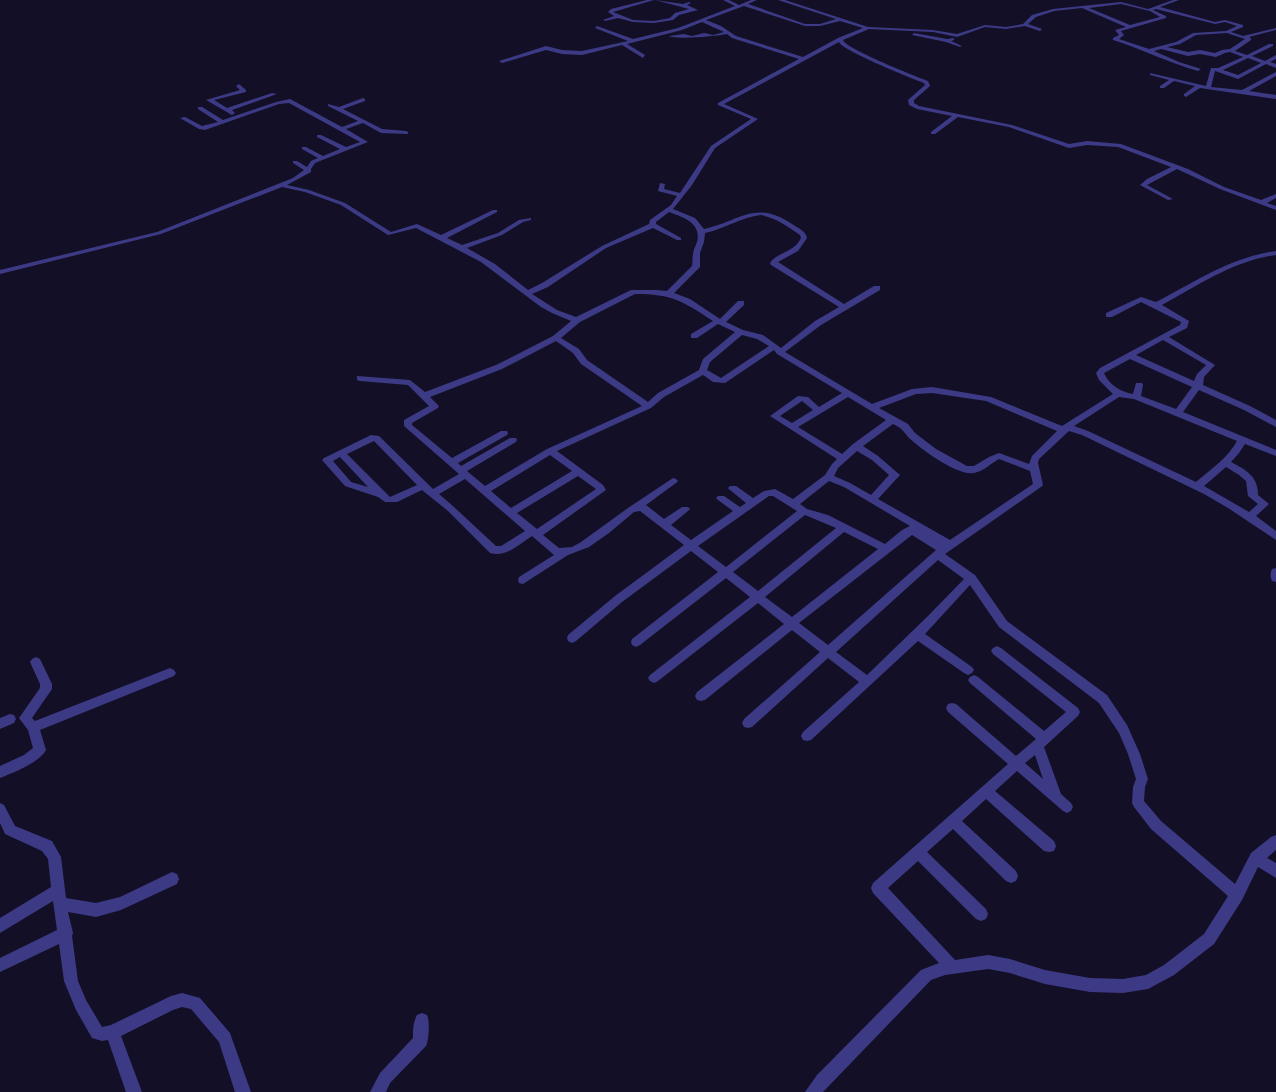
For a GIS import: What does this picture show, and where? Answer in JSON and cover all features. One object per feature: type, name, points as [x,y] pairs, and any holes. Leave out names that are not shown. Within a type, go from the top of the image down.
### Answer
[{"type":"street","points":[[652,0],[611,11],[618,16],[633,21],[654,22],[670,20],[677,14],[694,9]]},
{"type":"street","points":[[657,0],[683,5],[694,9],[700,15],[707,18]]},
{"type":"street","points":[[725,0],[805,25],[820,25],[838,20]]},
{"type":"street","points":[[502,62],[546,48],[577,54],[632,41],[664,33],[755,0]]},
{"type":"street","points":[[780,0],[838,20],[868,28],[905,31],[933,31],[957,36]]},
{"type":"street","points":[[1148,10],[1158,8],[1177,0]]},
{"type":"street","points":[[683,5],[689,3]]},
{"type":"street","points":[[1025,25],[1030,19],[1046,12],[1123,3],[1148,10],[1164,17],[1116,32],[1122,35],[1115,38],[1150,50],[1177,63],[1198,69]]},
{"type":"street","points":[[1083,7],[1130,27]]},
{"type":"street","points":[[1158,8],[1215,23],[1225,21],[1241,26],[1227,32]]},
{"type":"street","points":[[604,20],[618,16]]},
{"type":"street","points":[[701,20],[718,27],[734,37],[804,58]]},
{"type":"street","points":[[978,22],[985,26],[1006,28],[1025,25],[1040,30]]},
{"type":"street","points":[[947,41],[985,26]]},
{"type":"street","points":[[597,27],[632,41]]},
{"type":"street","points":[[653,225],[652,221],[673,206],[690,184],[713,147],[755,119],[720,104],[840,39],[868,28]]},
{"type":"street","points":[[1244,36],[1276,29]]},
{"type":"street","points":[[905,31],[920,36],[947,41],[960,46]]},
{"type":"street","points":[[1150,50],[1178,43],[1196,34],[1227,32],[1244,36],[1249,40],[1230,51]]},
{"type":"street","points":[[664,33],[674,37],[684,35],[692,37],[704,34],[713,36],[727,33]]},
{"type":"street","points":[[840,39],[842,44],[845,46],[884,66],[926,82],[928,85],[911,99],[911,104],[926,110],[1010,126],[1069,146],[1087,143],[1119,145],[1186,170],[1222,188],[1264,202],[1276,208]]},
{"type":"street","points":[[622,43],[643,56]]},
{"type":"street","points":[[1220,70],[1271,45]]},
{"type":"street","points":[[1159,47],[1188,54],[1200,52],[1216,55],[1224,51],[1230,51],[1276,66]]},
{"type":"street","points":[[1233,91],[1238,77],[1276,57]]},
{"type":"street","points":[[1208,88],[1213,70],[1220,70],[1238,77]]},
{"type":"street","points":[[1152,74],[1208,88],[1274,95]]},
{"type":"street","points":[[1243,92],[1276,74]]},
{"type":"street","points":[[1162,87],[1173,79]]},
{"type":"street","points":[[237,116],[208,100],[244,91],[239,86]]},
{"type":"street","points":[[1186,95],[1199,86]]},
{"type":"street","points":[[227,110],[274,94]]},
{"type":"street","points":[[339,109],[363,100]]},
{"type":"street","points":[[0,272],[159,233],[301,177],[309,171],[313,162],[365,142],[290,101],[282,102],[223,122],[200,128],[183,118]]},
{"type":"street","points":[[330,106],[339,109],[392,136]]},
{"type":"street","points":[[200,108],[223,122]]},
{"type":"street","points":[[933,133],[956,116]]},
{"type":"street","points":[[341,129],[363,121]]},
{"type":"street","points":[[381,131],[406,133]]},
{"type":"street","points":[[319,136],[346,150]]},
{"type":"street","points":[[304,148],[322,158]]},
{"type":"street","points":[[295,162],[309,171]]},
{"type":"street","points":[[1170,199],[1143,185],[1149,180],[1175,167]]},
{"type":"street","points":[[662,184],[660,190],[680,195]]},
{"type":"street","points":[[281,185],[307,191],[343,204],[390,234],[417,226],[492,265],[528,293],[561,314],[576,320]]},
{"type":"street","points":[[1264,202],[1276,196]]},
{"type":"street","points":[[668,209],[699,224],[701,232],[701,244],[697,250],[696,267],[669,294]]},
{"type":"street","points":[[440,238],[495,211]]},
{"type":"street","points":[[701,232],[715,230],[755,212],[775,215],[803,234],[804,238],[797,249],[774,263],[844,307]]},
{"type":"street","points":[[460,248],[500,234],[521,221],[529,219]]},
{"type":"street","points":[[653,225],[679,239]]},
{"type":"street","points":[[528,293],[545,285],[604,247],[653,225]]},
{"type":"street","points":[[1156,305],[1236,262],[1264,253],[1276,253]]},
{"type":"street","points":[[703,371],[716,380],[722,381],[778,349],[877,288]]},
{"type":"street","points":[[424,396],[499,367],[556,338],[576,320],[634,292],[656,292],[669,294],[687,301],[719,322],[740,332],[760,337],[848,393],[908,428],[913,436],[929,448],[964,468],[972,470],[982,467],[994,457],[999,456],[1034,469]]},
{"type":"street","points":[[1109,315],[1141,299],[1156,305],[1185,321],[1184,326],[1128,355],[1100,373],[1102,378],[1118,394],[1136,397],[1276,453]]},
{"type":"street","points":[[694,336],[719,322],[741,303]]},
{"type":"street","points":[[483,491],[550,451],[648,406],[661,396],[703,371],[706,361],[740,332]]},
{"type":"street","points":[[1163,337],[1212,364],[1200,376],[1198,382],[1199,386]]},
{"type":"street","points":[[556,338],[576,351],[584,362],[648,406]]},
{"type":"street","points":[[1128,355],[1270,419],[1276,424]]},
{"type":"street","points":[[360,378],[410,383],[435,406],[407,422],[408,426],[483,491],[557,552],[564,554]]},
{"type":"street","points":[[1136,397],[1139,385]]},
{"type":"street","points":[[1178,413],[1193,391],[1199,386]]},
{"type":"street","points":[[873,407],[915,391],[932,390],[988,399],[1065,429],[1084,433],[1226,501],[1250,516],[1276,536]]},
{"type":"street","points":[[792,427],[848,393]]},
{"type":"street","points":[[748,723],[944,550],[1034,488],[1038,484],[1033,463],[1035,458],[1065,429],[1118,394]]},
{"type":"street","points":[[818,410],[801,398],[774,416],[843,459]]},
{"type":"street","points":[[793,504],[828,477],[835,466],[856,446],[892,420]]},
{"type":"street","points":[[451,463],[504,433]]},
{"type":"street","points":[[381,495],[348,484],[327,460],[371,438],[378,438],[432,494],[494,550],[503,550],[534,533],[600,492],[600,486],[550,451]]},
{"type":"street","points":[[432,494],[513,440]]},
{"type":"street","points":[[1196,487],[1225,463],[1236,451],[1242,440]]},
{"type":"street","points":[[856,446],[875,458],[894,475],[872,500]]},
{"type":"street","points":[[341,453],[381,495],[388,500],[394,500],[424,485]]},
{"type":"street","points":[[1225,463],[1251,479],[1254,489],[1253,496],[1264,504],[1250,516]]},
{"type":"street","points":[[510,513],[578,471]]},
{"type":"street","points":[[348,484],[363,476]]},
{"type":"street","points":[[828,477],[852,487],[944,550],[971,578],[1003,624],[1103,699],[1115,716],[1129,741],[1142,779],[1139,786],[1138,803],[1156,825],[1236,896]]},
{"type":"street","points":[[524,580],[564,554],[577,550],[673,481]]},
{"type":"street","points":[[733,488],[753,503]]},
{"type":"street","points":[[572,638],[590,622],[690,547],[771,491],[804,511],[844,527],[885,548]]},
{"type":"street","points":[[721,498],[741,512]]},
{"type":"street","points":[[637,507],[642,508],[664,524],[690,547],[868,682]]},
{"type":"street","points":[[664,524],[685,509]]},
{"type":"street","points":[[636,642],[804,511]]},
{"type":"street","points":[[654,678],[757,598],[844,527]]},
{"type":"street","points":[[701,696],[885,548],[910,530],[944,550]]},
{"type":"street","points":[[1276,572],[1276,578]]},
{"type":"street","points":[[807,736],[868,682],[971,578]]},
{"type":"street","points":[[917,634],[968,670]]},
{"type":"street","points":[[952,966],[878,888],[1074,712],[997,651]]},
{"type":"street","points":[[0,772],[39,752],[40,750],[33,728],[25,718],[46,689],[46,684],[36,662]]},
{"type":"street","points":[[33,728],[170,673]]},
{"type":"street","points":[[974,680],[1041,741],[1057,798]]},
{"type":"street","points":[[952,708],[1067,807]]},
{"type":"street","points":[[986,790],[1049,846]]},
{"type":"street","points":[[0,809],[10,830],[47,846],[54,857],[59,898],[66,933],[71,981],[97,1033],[102,1034],[112,1032],[171,1003],[182,1000],[195,1003],[225,1038],[243,1092]]},
{"type":"street","points":[[952,820],[1011,876]]},
{"type":"street","points":[[813,1092],[822,1080],[926,975],[952,966],[988,962],[1010,966],[1045,977],[1090,985],[1123,986],[1148,982],[1169,970],[1209,938],[1236,896],[1256,858],[1276,841]]},
{"type":"street","points":[[918,852],[981,914]]},
{"type":"street","points":[[1256,858],[1276,871]]},
{"type":"street","points":[[0,926],[59,898],[96,910],[121,903],[172,879]]},
{"type":"street","points":[[0,965],[66,933]]},
{"type":"street","points":[[378,1092],[385,1078],[421,1041],[420,1028],[422,1020]]},
{"type":"street","points":[[112,1032],[134,1092]]}]
